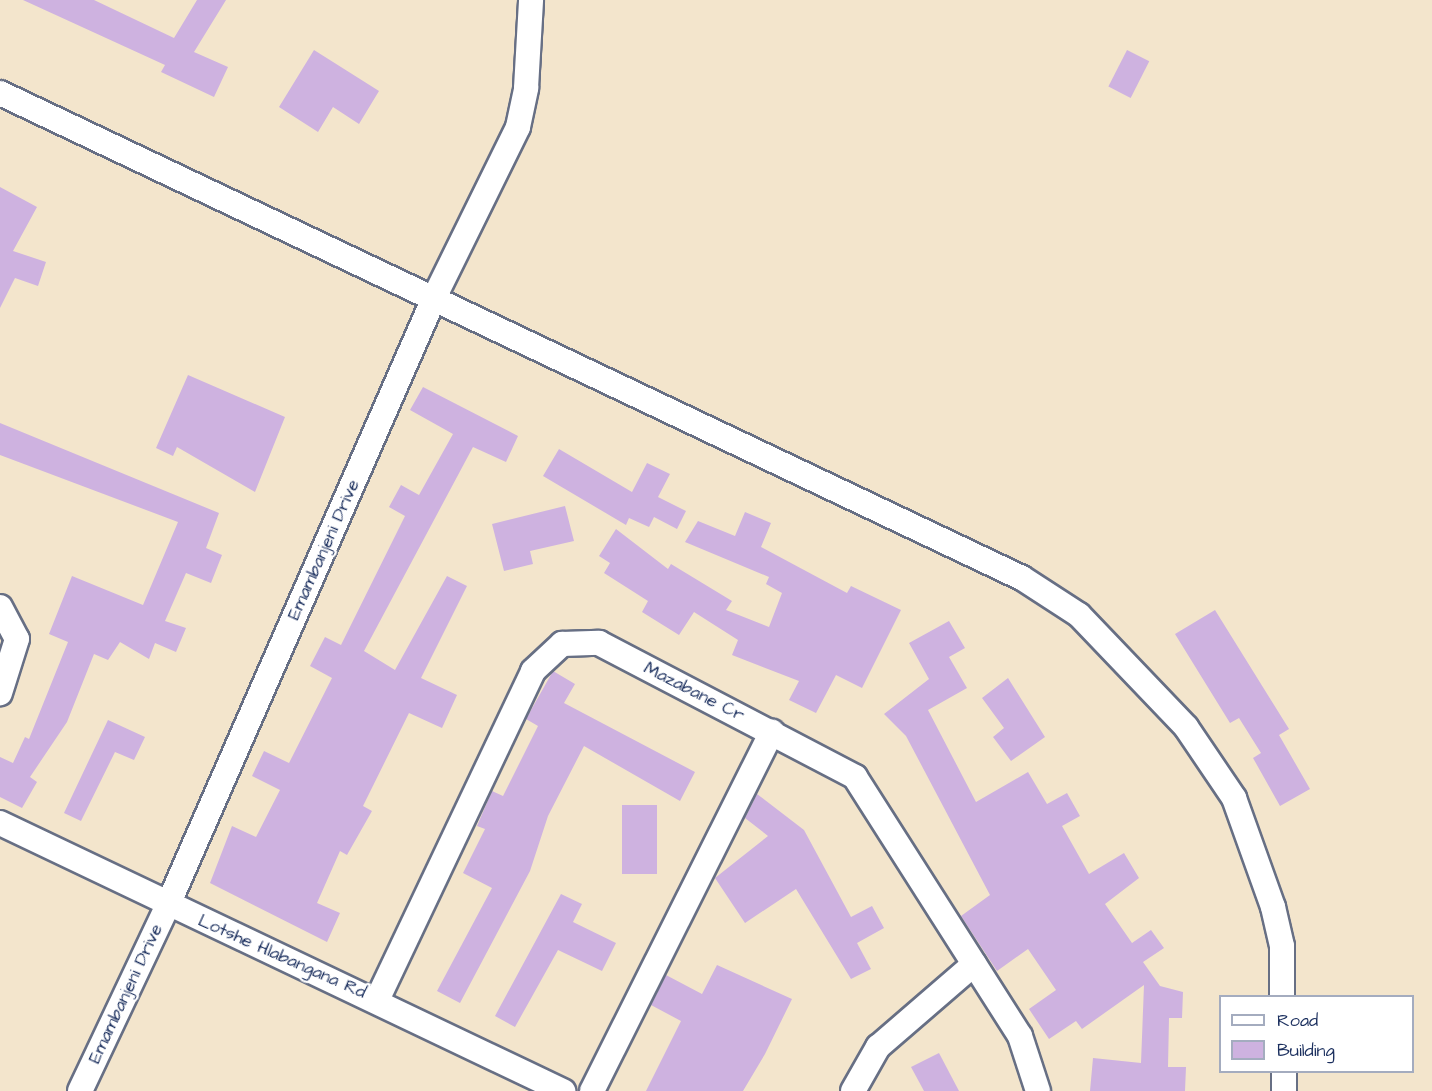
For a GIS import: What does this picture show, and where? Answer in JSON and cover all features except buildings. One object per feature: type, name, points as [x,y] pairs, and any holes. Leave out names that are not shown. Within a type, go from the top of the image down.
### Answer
[{"type":"street","name":"Emambanjeni Drive","points":[[80,1091],[167,907],[435,296],[518,127],[526,88],[531,0]]},
{"type":"street","points":[[0,93],[435,296],[1022,578],[1079,615],[1186,727],[1234,798],[1273,907],[1282,946],[1282,995]]},
{"type":"street","points":[[0,607],[17,639],[0,693]]},
{"type":"street","name":"Mazabane Cr","points":[[378,998],[546,653],[562,644],[599,643],[855,777],[1020,1036],[1038,1091]]},
{"type":"street","points":[[592,1091],[772,732]]},
{"type":"street","name":"Lotshe Hlabangana Rd","points":[[0,823],[167,907],[378,998],[563,1091]]},
{"type":"street","points":[[853,1091],[878,1047],[974,964]]},
{"type":"street","points":[[1284,1073],[1284,1091]]}]
